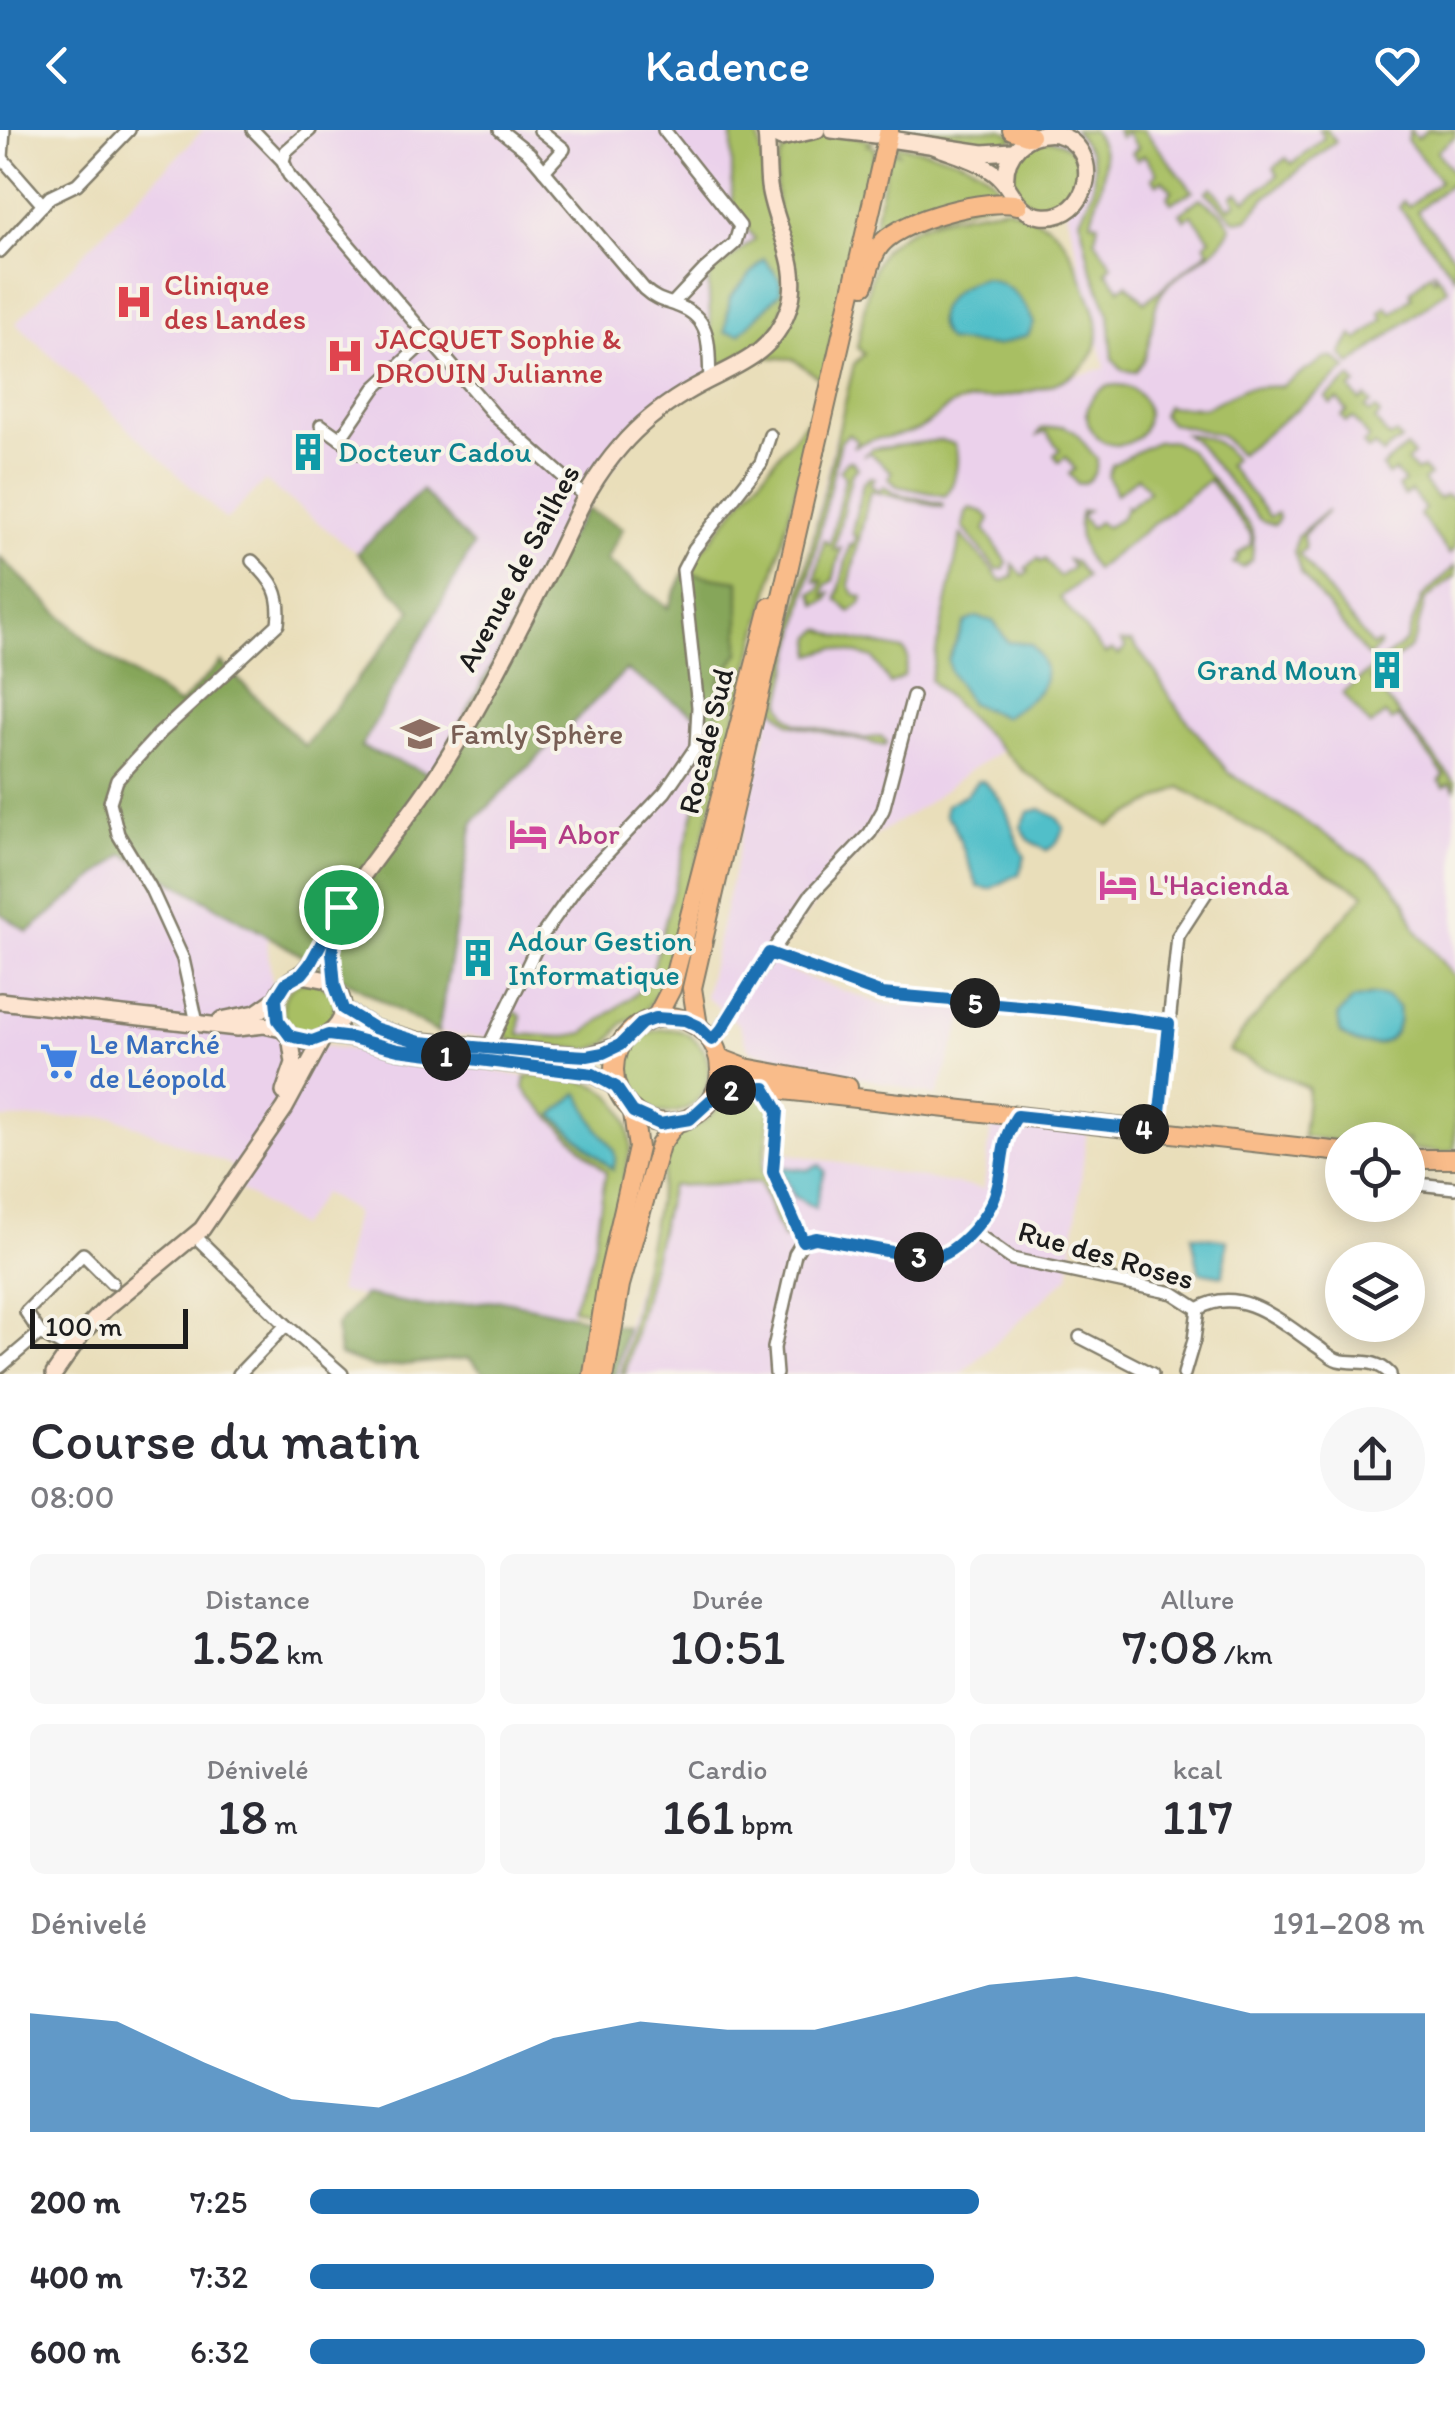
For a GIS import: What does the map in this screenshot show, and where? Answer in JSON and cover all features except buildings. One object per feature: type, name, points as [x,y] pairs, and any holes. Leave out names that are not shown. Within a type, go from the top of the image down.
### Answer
[{"type":"main road","name":"Rocade Sud","points":[[698,1026],[692,988],[838,356],[876,133]]},
{"type":"main road","points":[[838,356],[848,338],[871,262],[891,234],[972,206],[996,202],[1018,206]]},
{"type":"main road","name":"Rocade Sud","points":[[656,1018],[671,989],[752,668],[809,477]]},
{"type":"main road","points":[[593,1374],[606,1282],[638,1148],[633,1112],[616,1087],[614,1058],[620,1045],[642,1023],[670,1017],[698,1026],[715,1049],[744,1068],[931,1106]]},
{"type":"main road","points":[[633,1112],[660,1124],[675,1124],[702,1111],[712,1099],[721,1072],[715,1049]]},
{"type":"main road","points":[[712,1099],[734,1089],[765,1088],[1325,1150]]},
{"type":"main road","points":[[604,1374],[620,1285],[660,1145],[675,1124]]},
{"type":"main road","points":[[1425,1159],[1453,1158]]},
{"type":"street","points":[[4,130],[1,157],[43,205]]},
{"type":"street","points":[[0,252],[50,197],[77,184],[129,130]]},
{"type":"street","points":[[252,130],[283,161],[289,175],[495,416],[584,495]]},
{"type":"street","points":[[283,161],[286,151],[310,130]]},
{"type":"street","points":[[500,130],[530,153],[644,290],[659,302],[674,303],[699,316],[704,323],[710,379]]},
{"type":"street","points":[[540,130],[564,148],[544,171]]},
{"type":"street","points":[[664,130],[740,226],[735,244],[674,303]]},
{"type":"street","points":[[765,131],[782,138],[816,130]]},
{"type":"street","points":[[832,130],[876,133],[983,153],[1012,151]]},
{"type":"street","name":"Avenue de Sailhes","points":[[302,974],[341,907],[438,776],[554,561],[584,495],[623,443],[643,424],[710,379],[753,358],[771,343],[790,306],[794,273],[769,188],[765,131]]},
{"type":"street","points":[[934,146],[987,168],[1006,184],[1018,206],[1040,216],[1066,211],[1082,195],[1087,164],[1068,135],[1031,132],[1012,151],[1006,184]]},
{"type":"street","points":[[769,188],[778,158],[796,133]]},
{"type":"street","points":[[340,439],[375,388],[430,337]]},
{"type":"street","points":[[321,425],[360,452]]},
{"type":"street","points":[[487,1053],[543,934],[580,882],[665,792],[696,748],[698,707],[683,570],[694,549],[761,463],[770,435]]},
{"type":"street","points":[[196,1023],[183,959],[150,887],[118,834],[110,802],[117,780],[159,734],[278,624],[278,593],[272,580],[252,561]]},
{"type":"street","points":[[715,1049],[722,1029],[769,953],[810,896],[870,833],[883,810],[913,696]]},
{"type":"street","points":[[1158,1131],[1178,936],[1208,890]]},
{"type":"street","name":"Avenue de Sailhes","points":[[335,986],[332,952],[341,907]]},
{"type":"street","points":[[769,953],[882,994],[1066,1010],[1169,1024]]},
{"type":"street","points":[[54,1374],[105,1309],[195,1236],[285,1108],[326,1037],[341,1019],[343,1009],[335,986],[320,976],[302,974],[286,983],[276,999],[256,1013],[196,1023]]},
{"type":"street","points":[[267,1132],[294,1063],[275,1009],[276,999]]},
{"type":"street","points":[[0,1002],[237,1028],[264,1025],[312,1041],[352,1038],[398,1050],[587,1056],[620,1045]]},
{"type":"street","points":[[343,1009],[390,1034],[593,1074],[616,1087]]},
{"type":"street","points":[[765,1088],[778,1111],[773,1172],[803,1241]]},
{"type":"street","points":[[776,1374],[774,1348],[795,1254],[803,1241],[816,1238],[930,1259],[944,1255],[971,1230],[998,1188],[1004,1136],[1017,1116]]},
{"type":"street","points":[[1425,1185],[1455,1188]]},
{"type":"street","name":"Rue des Roses","points":[[971,1230],[1012,1259],[1173,1293],[1198,1308],[1226,1298],[1247,1302],[1336,1360],[1371,1363],[1390,1374]]},
{"type":"street","points":[[195,1236],[342,1374]]},
{"type":"street","points":[[70,1350],[40,1334],[26,1312],[83,1254],[112,1283]]},
{"type":"street","points":[[1184,1374],[1198,1308]]},
{"type":"street","points":[[239,1374],[286,1325]]},
{"type":"street","points":[[0,1367],[40,1334]]},
{"type":"street","points":[[1080,1337],[1152,1374]]},
{"type":"shaded area","points":[[203,130],[732,130],[732,209],[755,239],[715,362],[722,366],[648,414],[527,601],[432,775],[361,747],[473,545],[422,491],[357,553],[265,481],[226,520],[16,323]]},
{"type":"shaded area","points":[[1047,130],[1455,130],[1455,988],[1339,857],[1173,763],[1119,680],[970,770],[925,805],[876,835],[822,893],[780,950],[777,967],[882,1004],[966,1010],[937,1096],[749,1050],[739,1025],[705,996],[835,436],[1105,368]]},
{"type":"shaded area","points":[[626,670],[716,729],[649,983],[571,1046],[438,1033],[473,823]]},
{"type":"shaded area","points":[[124,854],[266,935],[279,1040],[453,1063],[526,1077],[524,1088],[530,1097],[606,1172],[592,1258],[570,1316],[501,1300],[428,1307],[338,1292],[355,1212],[323,1193],[299,1227],[238,1188],[231,1165],[114,1117],[0,1119],[0,913],[29,931]]},
{"type":"shaded area","points":[[991,1125],[1087,1131],[1069,1276],[961,1374],[616,1374],[665,1182],[780,1152],[984,1189]]},
{"type":"green space","points":[[732,130],[754,130],[759,139],[788,285],[780,319],[764,342],[722,366],[712,358],[708,276],[755,239],[732,209]]},
{"type":"green space","points":[[900,130],[1002,130],[1016,137],[993,149],[897,135]]},
{"type":"green space","points":[[1074,130],[1092,130],[1103,152],[1104,174],[1091,221],[1098,223],[1095,240],[1112,265],[1106,271],[1120,289],[1127,284],[1145,302],[1209,251],[1205,244],[1210,239],[1192,215],[1185,220],[1180,213],[1200,198],[1223,214],[1231,226],[1220,244],[1163,291],[1146,353],[1135,372],[1122,370],[1113,360],[1109,314],[1090,265],[1080,219],[1093,190],[1094,164]]},
{"type":"green space","points":[[1117,130],[1144,130],[1193,191],[1171,203],[1167,197],[1172,191],[1163,180],[1157,184],[1152,178],[1157,173],[1144,155],[1137,160],[1132,153],[1138,148],[1126,133],[1120,138]]},
{"type":"green space","points":[[1319,130],[1327,130],[1336,141],[1265,198],[1248,219],[1236,221],[1206,192],[1212,187],[1229,208],[1236,203],[1232,196],[1238,192],[1246,200],[1278,175],[1274,168],[1286,158],[1292,164],[1324,138]]},
{"type":"green space","points":[[1410,130],[1417,138],[1427,130],[1455,130],[1455,137],[1437,151],[1455,180],[1417,211],[1455,258],[1455,277],[1399,207],[1403,201],[1409,206],[1440,181],[1407,140]]},
{"type":"green space","points":[[819,133],[855,136],[873,142],[867,145],[876,148],[823,381],[793,359],[763,357],[794,308],[777,203],[778,164],[791,145]]},
{"type":"green space","points":[[1047,140],[1071,150],[1081,174],[1071,198],[1047,208],[1023,198],[1013,174],[1023,150]]},
{"type":"green space","points":[[894,144],[973,165],[997,184],[1004,197],[892,229],[867,260],[889,152],[899,153]]},
{"type":"green space","points":[[1008,207],[1044,223],[1063,240],[1090,299],[1097,324],[1097,344],[1076,373],[1058,382],[1016,394],[957,403],[911,432],[853,447],[857,441],[848,434],[840,443],[781,703],[796,723],[864,739],[881,736],[887,742],[885,746],[790,724],[774,708],[854,364],[864,354],[857,347],[876,265],[890,244],[920,226],[956,215]]},
{"type":"green space","points":[[1433,270],[1448,289],[1351,365],[1341,354],[1352,335],[1358,340],[1384,319],[1380,312],[1386,307],[1392,313],[1412,297],[1410,292],[1430,273],[1434,279],[1437,277]]},
{"type":"green space","points":[[1325,358],[1334,358],[1347,369],[1240,454],[1220,435],[1170,423],[1162,415],[1166,406],[1205,408],[1245,388],[1282,386]]},
{"type":"green space","points":[[1351,378],[1356,384],[1350,389],[1360,401],[1366,397],[1371,403],[1365,408],[1370,413],[1376,409],[1380,415],[1375,420],[1389,438],[1396,434],[1401,440],[1382,454],[1375,445],[1368,450],[1363,444],[1369,439],[1353,418],[1346,422],[1341,416],[1347,411],[1338,399],[1331,404],[1326,397]]},
{"type":"green space","points":[[1117,385],[1138,394],[1147,415],[1138,436],[1117,445],[1096,436],[1087,415],[1096,394]]},
{"type":"green space","points":[[818,406],[665,982],[645,1011],[622,1024],[607,1044],[590,1050],[514,1042],[506,1036],[503,1026],[514,1011],[521,1016],[519,1034],[561,1037],[584,1033],[649,983],[716,729],[719,682],[739,652],[684,573]]},
{"type":"green space","points":[[1063,426],[1074,431],[1097,459],[1086,482],[1078,484],[1069,474],[1075,469],[1066,457],[1059,462],[1054,455],[1060,450],[1046,432],[1038,435],[1041,429]]},
{"type":"green space","points":[[1185,434],[1213,440],[1229,453],[1234,459],[1228,465],[1270,517],[1277,513],[1275,525],[1260,520],[1196,442]]},
{"type":"green space","points":[[941,440],[954,444],[957,456],[954,479],[945,496],[897,486],[888,478],[892,472],[869,452],[863,456],[872,449]]},
{"type":"green space","points":[[1172,441],[1189,450],[1250,526],[1254,537],[1252,560],[1242,567],[1233,563],[1251,544],[1251,535],[1209,480],[1095,570],[1081,542],[1079,527],[1081,511],[1087,511],[1081,516],[1090,528],[1098,522],[1106,527],[1116,522],[1126,506],[1149,491],[1138,477],[1116,494],[1108,476],[1112,465],[1156,442]]},
{"type":"green space","points":[[1406,447],[1413,455],[1407,461],[1416,472],[1423,468],[1429,476],[1423,481],[1438,499],[1445,495],[1455,499],[1455,548],[1449,554],[1420,515],[1425,509],[1411,491],[1404,496],[1398,487],[1404,482],[1395,471],[1388,475],[1382,467]]},
{"type":"green space","points":[[847,461],[858,468],[852,472],[834,550],[841,548],[833,581],[826,585],[824,596],[831,593],[828,600],[817,605],[812,593],[820,589],[822,580],[815,582],[824,540],[830,545],[845,476],[840,470]]},
{"type":"green space","points":[[875,478],[870,484],[878,491],[884,486],[893,493],[943,504],[942,507],[870,491],[849,585],[854,594],[863,597],[861,604],[850,612],[837,599],[850,544],[853,546],[852,532],[863,483]]},
{"type":"green space","points":[[422,490],[473,546],[361,747],[432,775],[527,601],[586,509],[623,528],[606,560],[668,608],[684,573],[739,581],[739,653],[719,682],[716,729],[626,670],[473,822],[438,1033],[124,854],[28,932],[0,913],[0,557],[97,650],[179,705],[221,662],[305,746],[412,610],[357,553]]},
{"type":"green space","points":[[970,508],[990,518],[985,530],[1007,562],[1004,569],[996,569],[963,527]]},
{"type":"green space","points":[[1328,510],[1303,535],[1305,549],[1299,554],[1372,646],[1379,643],[1370,656],[1301,573],[1294,552],[1297,536]]},
{"type":"green space","points":[[961,534],[1002,581],[1013,577],[1013,564],[1023,576],[1038,558],[1041,562],[1045,559],[1059,577],[1073,567],[1068,560],[1075,562],[1086,577],[1060,598],[1105,654],[1112,650],[1118,655],[1126,648],[1121,642],[1132,642],[1228,772],[1380,870],[1405,901],[1416,930],[1455,978],[1455,1149],[1444,1153],[1425,1151],[1425,1122],[1325,1122],[1325,1140],[1303,1137],[1308,1088],[1229,1051],[1365,894],[1180,787],[1109,826],[1026,773],[930,680]]},
{"type":"green space","points":[[1455,566],[1455,576],[1425,600],[1409,649],[1370,679],[1455,782],[1455,789],[1450,783],[1444,787],[1439,781],[1444,775],[1398,717],[1391,721],[1385,714],[1370,726],[1343,693],[1406,641],[1422,597]]},
{"type":"green space","points":[[821,629],[904,650],[908,658],[904,676],[890,684],[873,658],[835,648],[812,655],[813,636]]},
{"type":"green space","points":[[309,981],[327,989],[335,1007],[327,1025],[309,1033],[291,1025],[283,1007],[291,989]]},
{"type":"green space","points":[[667,1029],[683,1032],[697,1041],[706,1055],[706,1087],[697,1101],[683,1110],[667,1113],[651,1110],[637,1101],[628,1087],[625,1071],[628,1055],[637,1041],[651,1032]]},
{"type":"green space","points":[[539,1074],[575,1079],[603,1089],[622,1110],[627,1125],[631,1146],[596,1313],[572,1308],[592,1258],[606,1172],[530,1097],[524,1088],[526,1077]]},
{"type":"green space","points":[[735,1093],[765,1095],[771,1108],[763,1172],[776,1194],[790,1237],[783,1239],[760,1182],[671,1186],[625,1374],[621,1374],[668,1151],[675,1136],[704,1121]]},
{"type":"green space","points":[[364,1295],[428,1307],[501,1300],[626,1327],[616,1374],[485,1374],[469,1358],[375,1368],[339,1355],[336,1326]]},
{"type":"water","points":[[764,259],[780,279],[781,292],[740,334],[725,332],[730,297]]},
{"type":"water","points":[[984,278],[1008,288],[1020,300],[1034,323],[1028,335],[996,346],[948,341],[938,321],[945,302],[962,287]]},
{"type":"water","points":[[976,617],[993,621],[1008,642],[1031,644],[1045,669],[1045,679],[1035,695],[1003,717],[970,703],[950,671],[948,660],[965,622]]},
{"type":"water","points":[[977,781],[983,781],[1000,800],[1025,857],[1019,874],[990,889],[978,887],[953,823],[945,815],[946,805],[968,793]]},
{"type":"water","points":[[1041,809],[1057,818],[1064,828],[1056,844],[1046,851],[1028,839],[1021,827],[1028,812]]},
{"type":"water","points":[[1374,995],[1386,997],[1398,1007],[1395,1031],[1389,1039],[1372,1045],[1350,1040],[1340,1033],[1338,1015],[1352,1000]]},
{"type":"water","points":[[578,1093],[613,1150],[613,1170],[553,1115]]},
{"type":"water","points":[[820,1165],[825,1171],[815,1208],[794,1196],[780,1167],[807,1170]]},
{"type":"water","points":[[1192,1235],[1227,1240],[1223,1276],[1199,1272]]},
{"type":"place","name":"Clinique des Landes","points":[[134,302]]},
{"type":"place","name":"JACQUET Sophie & DROUIN Julianne","points":[[345,356]]},
{"type":"place","name":"Docteur Cadou","points":[[308,452]]},
{"type":"place","name":"Grand Moun","points":[[1387,670]]},
{"type":"place","name":"Famly Sphère","points":[[420,734]]},
{"type":"place","name":"Abor","points":[[528,834]]},
{"type":"place","name":"L'Hacienda","points":[[1118,885]]},
{"type":"place","name":"Adour Gestion Informatique","points":[[478,958]]},
{"type":"place","name":"Le Marché de Léopold","points":[[59,1061]]},
{"type":"route","points":[[341,907],[332,952],[335,986],[343,1009],[390,1034],[420,1042],[587,1056],[620,1045],[642,1023],[670,1017],[698,1026],[712,1040],[769,953],[882,994],[1066,1010],[1169,1024],[1158,1131],[1017,1116],[1004,1136],[998,1188],[992,1201],[956,1247],[944,1255],[930,1259],[816,1238],[803,1241],[773,1172],[778,1111],[765,1088],[734,1089],[712,1099],[690,1119],[660,1124],[633,1112],[616,1087],[593,1074],[398,1050],[352,1038],[328,1035],[312,1041],[290,1036],[278,1020],[276,999],[286,983],[310,964],[341,907]]}]
